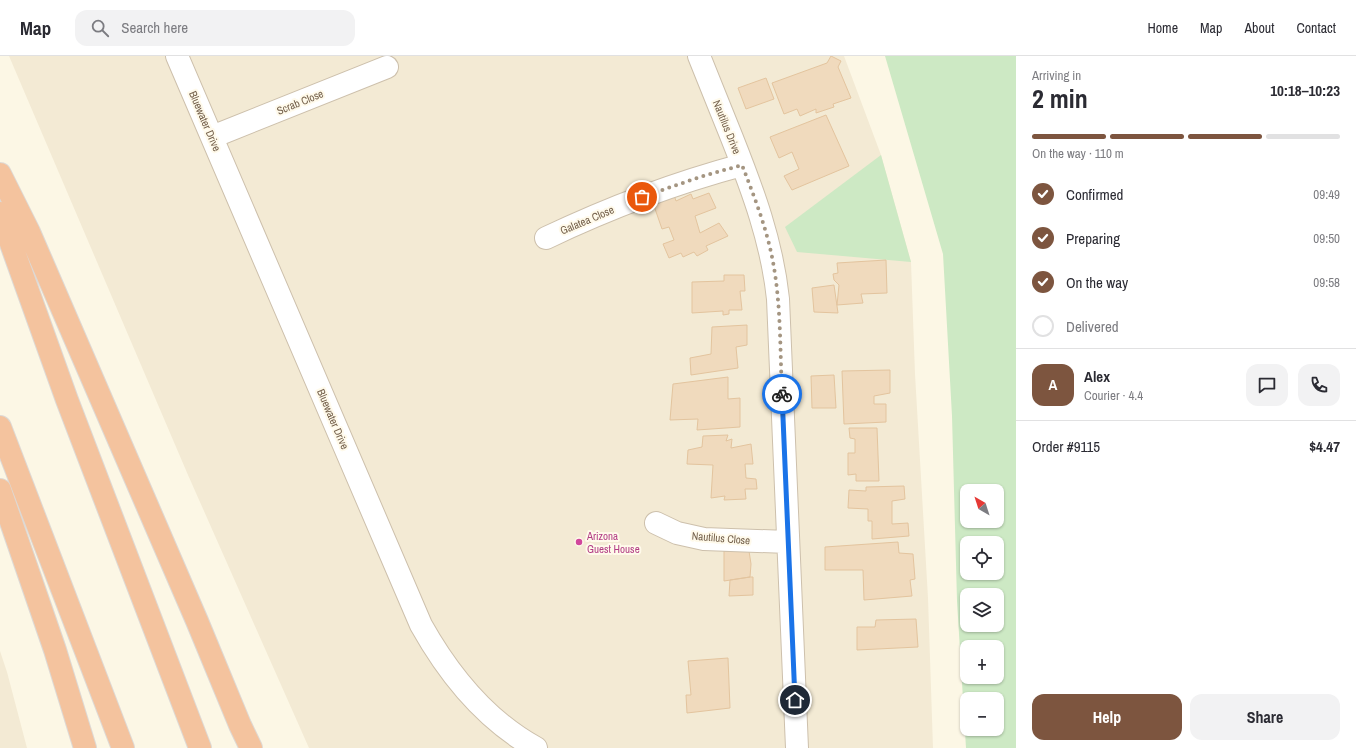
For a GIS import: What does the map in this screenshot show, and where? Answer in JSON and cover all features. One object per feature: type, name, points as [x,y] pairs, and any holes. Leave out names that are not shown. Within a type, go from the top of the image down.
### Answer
[{"type":"highway","points":[[0,174],[32,239],[251,748]]},
{"type":"highway","points":[[0,213],[67,400],[200,748]]},
{"type":"highway","points":[[0,427],[123,748]]},
{"type":"highway","points":[[0,490],[55,650],[85,748]]},
{"type":"street","name":"Bluewater Drive","points":[[177,56],[421,625],[446,666],[476,702],[506,729],[536,748]]},
{"type":"street","name":"Nautilus Drive","points":[[699,56],[742,165],[765,234],[776,279],[797,748]]},
{"type":"street","name":"Scrab Close","points":[[212,137],[388,67]]},
{"type":"street","name":"Galatea Close","points":[[546,238],[593,216],[642,197],[700,177],[742,165]]},
{"type":"street","name":"Nautilus Close","points":[[656,523],[677,533],[704,539],[788,542]]},
{"type":"shaded area","points":[[9,56],[844,56],[881,155],[911,262],[915,374],[928,598],[933,748],[309,748],[188,475]]},
{"type":"shaded area","points":[[0,651],[7,672],[27,748],[0,748]]},
{"type":"green space","points":[[885,56],[1016,56],[1016,748],[966,748],[965,736],[1004,736],[1004,692],[963,692],[962,684],[1004,684],[1004,640],[960,640],[960,650],[957,601],[952,416],[943,254]]},
{"type":"green space","points":[[881,155],[911,262],[797,252],[785,227]]},
{"type":"building","points":[[831,56],[841,61],[838,67],[851,98],[833,104],[834,107],[816,113],[816,109],[800,116],[797,109],[784,114],[772,83],[827,63]]},
{"type":"building","points":[[766,78],[774,99],[746,109],[738,88]]},
{"type":"building","points":[[826,115],[849,166],[792,190],[784,176],[799,169],[792,152],[779,158],[770,137]]},
{"type":"building","points":[[709,193],[716,208],[695,216],[700,233],[719,223],[728,236],[706,246],[708,250],[697,256],[694,252],[683,257],[681,253],[669,258],[663,244],[674,240],[669,227],[662,229],[653,203],[674,195],[676,201],[691,194],[693,199]]},
{"type":"building","points":[[886,260],[887,293],[861,294],[863,303],[837,305],[839,285],[834,280],[833,274],[838,273],[837,263]]},
{"type":"building","points":[[724,275],[744,275],[745,291],[740,291],[742,310],[729,310],[729,314],[723,315],[723,311],[692,313],[692,282],[724,281]]},
{"type":"building","points":[[834,285],[838,313],[814,312],[812,288]]},
{"type":"building","points":[[747,325],[747,345],[736,347],[738,368],[691,375],[690,358],[711,354],[712,327]]},
{"type":"building","points":[[890,370],[890,393],[874,396],[874,404],[886,404],[886,422],[844,424],[842,371]]},
{"type":"building","points":[[834,375],[836,408],[812,408],[811,376]]},
{"type":"building","points":[[728,377],[728,399],[740,398],[740,427],[697,430],[698,419],[670,420],[673,384]]},
{"type":"building","points":[[849,428],[877,428],[879,481],[856,481],[856,474],[848,475],[848,453],[855,453],[855,439],[850,438]]},
{"type":"building","points":[[728,435],[726,441],[732,439],[731,448],[751,444],[753,464],[745,464],[746,478],[756,479],[757,489],[745,489],[746,499],[724,500],[725,496],[711,498],[713,465],[687,464],[688,450],[702,447],[703,436]]},
{"type":"building","points":[[904,486],[905,499],[892,501],[892,524],[908,523],[909,536],[872,539],[872,521],[868,521],[868,509],[848,508],[849,490],[866,491],[866,487]]},
{"type":"building","points":[[898,542],[899,553],[913,554],[915,579],[910,580],[912,596],[864,600],[863,570],[825,570],[825,547]]},
{"type":"building","points":[[724,551],[749,551],[751,564],[750,577],[724,581]]},
{"type":"building","points":[[753,577],[753,595],[729,596],[730,580]]},
{"type":"building","points":[[916,619],[918,647],[857,650],[857,627],[875,627],[876,620]]},
{"type":"building","points":[[728,658],[730,708],[687,713],[686,695],[691,695],[688,661]]},
{"type":"way so far","points":[[642,197],[700,177],[742,165],[765,234],[776,279],[782,394]]},
{"type":"place","name":"Arizona Guest House","points":[[579,542]]},
{"type":"route","points":[[782,394],[795,700]]}]
